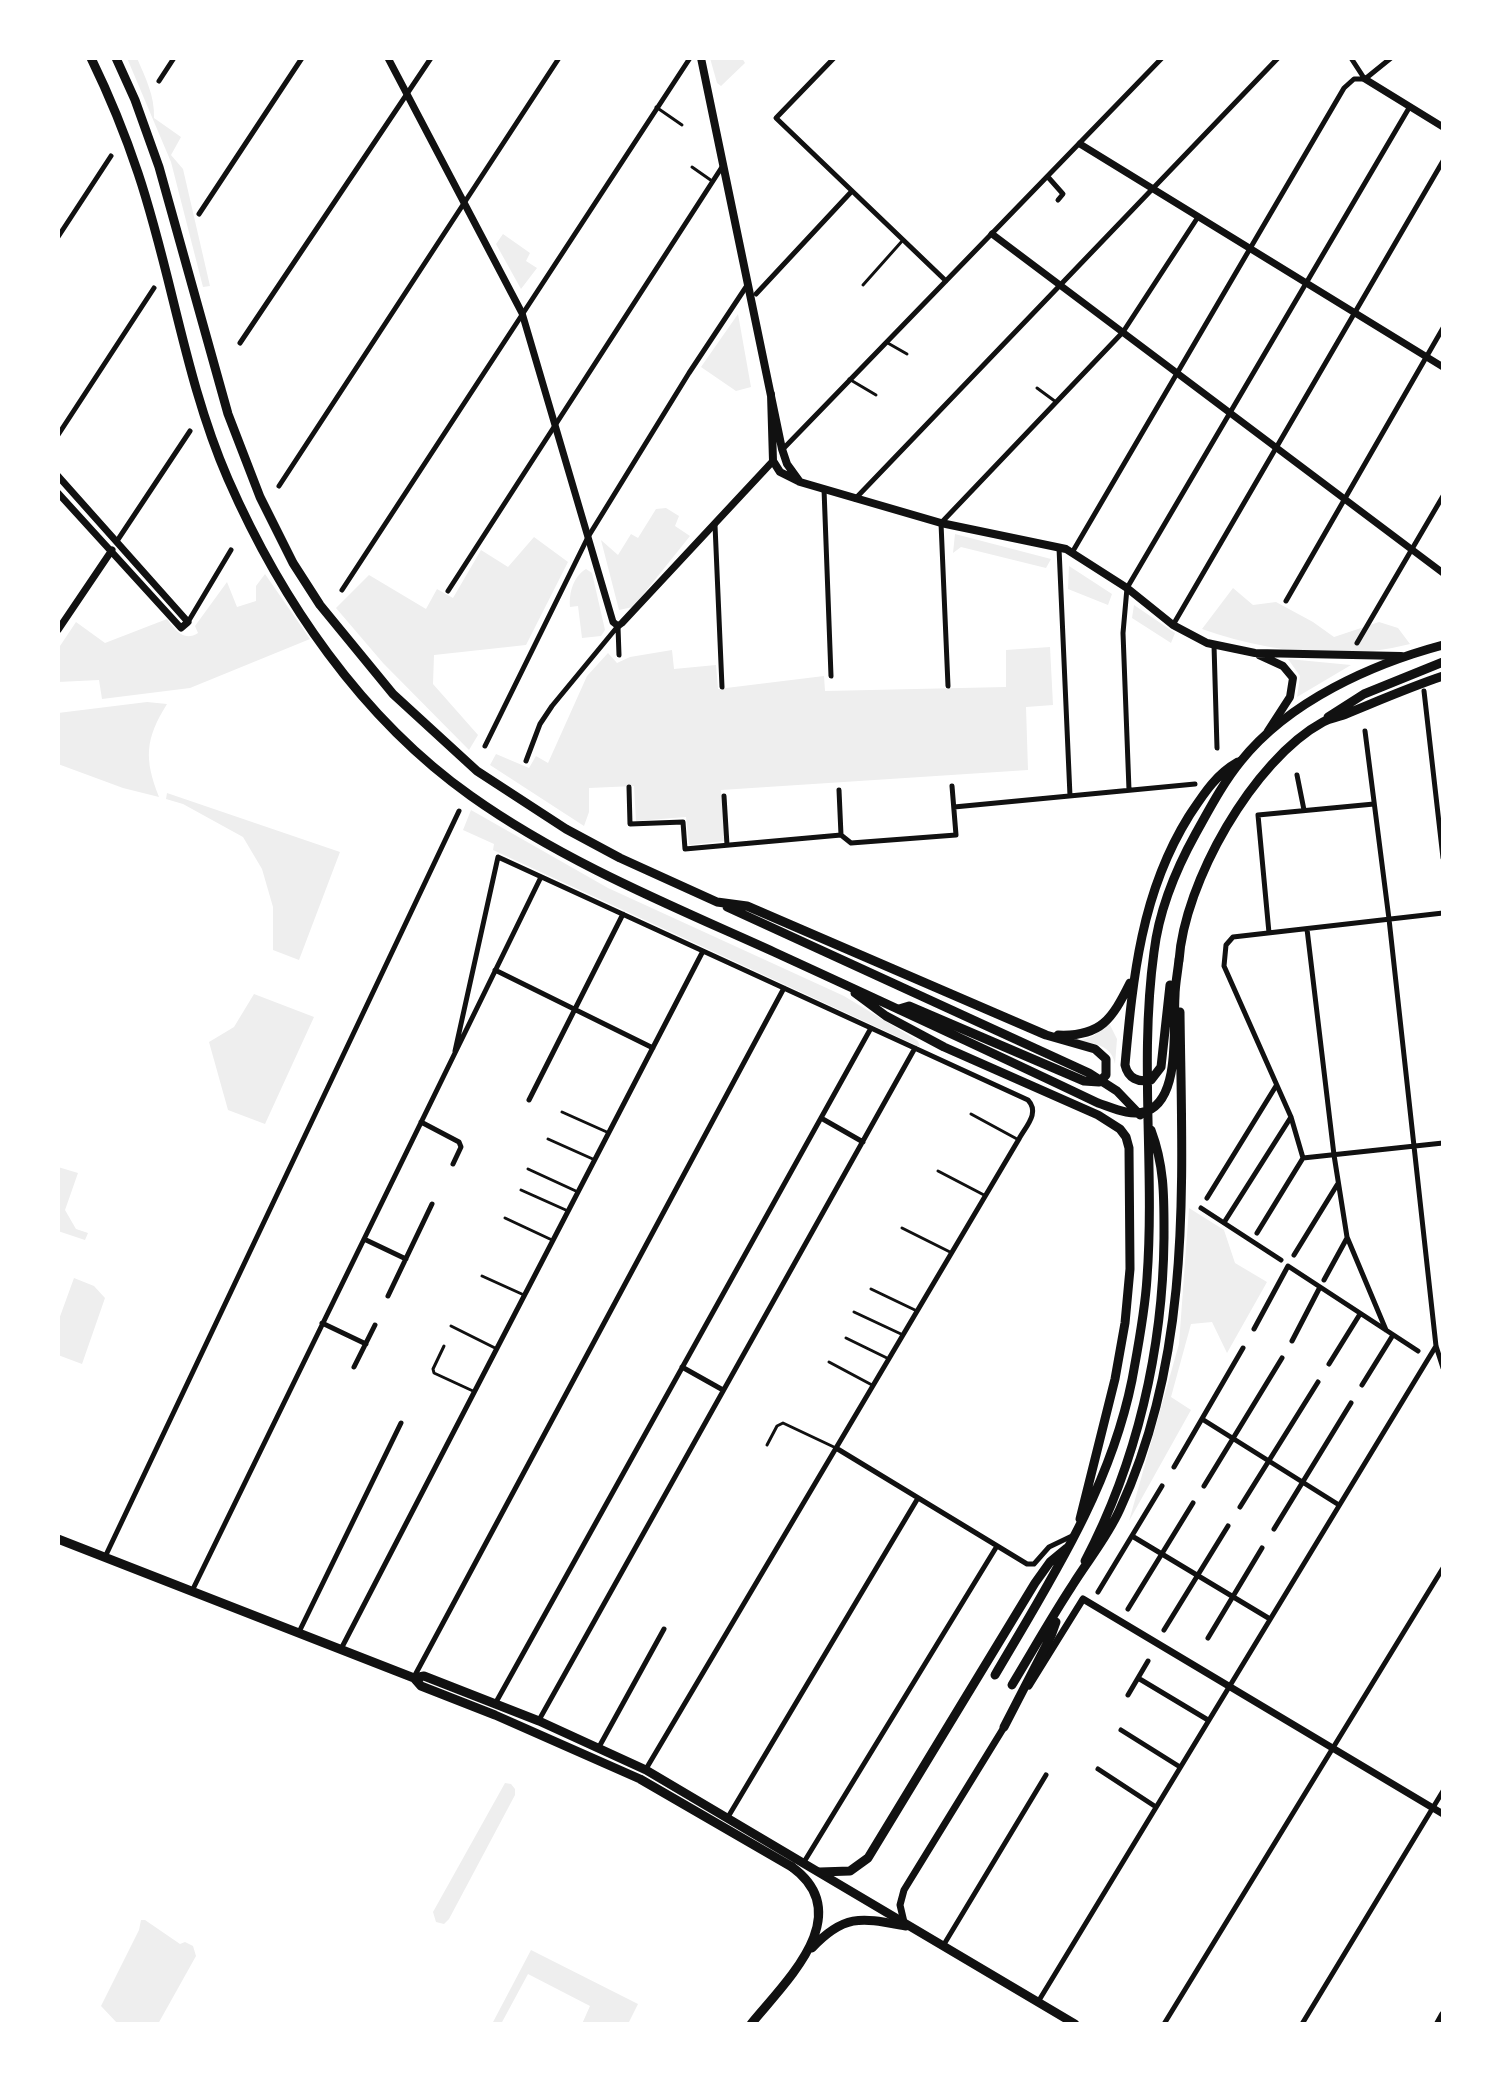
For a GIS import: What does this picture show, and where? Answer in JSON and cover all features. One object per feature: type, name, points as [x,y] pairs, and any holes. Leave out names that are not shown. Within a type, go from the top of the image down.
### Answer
[{"type":"main road","points":[[91,58],[139,176],[193,381],[226,475],[274,574],[304,621],[336,663],[407,742],[469,795],[606,876],[1098,1103],[1140,1113],[1150,1110],[1160,1101],[1172,1072],[1179,959],[1193,900],[1225,831],[1261,779],[1279,758],[1364,694],[1443,662]]},
{"type":"main road","points":[[116,58],[159,167],[228,414],[260,497],[293,563],[320,605],[393,694],[477,771],[566,829],[1104,1081],[1131,1103],[1150,1130],[1162,1164],[1163,1281],[1148,1382],[1126,1466],[1106,1521],[1061,1606],[1012,1685]]},
{"type":"main road","points":[[701,58],[782,449],[787,464],[800,482]]},
{"type":"main road","points":[[771,394],[773,461],[780,472],[800,482],[941,523],[1073,551],[1173,625],[1214,645],[1255,653],[1402,656]]},
{"type":"main road","points":[[995,1675],[1075,1538],[1110,1457],[1131,1384],[1147,1279],[1146,1044],[1150,986],[1158,927],[1180,864],[1215,799],[1242,759],[1296,711],[1345,681],[1443,642]]},
{"type":"main road","points":[[1255,653],[1283,666],[1292,674],[1294,682],[1290,697],[1263,739]]},
{"type":"main road","points":[[1323,722],[1443,676]]},
{"type":"main road","points":[[1179,959],[1170,984],[1161,1067],[1156,1077],[1145,1082],[1134,1079],[1125,1065],[1133,977],[1150,899],[1174,842],[1213,781],[1226,768],[1242,759]]},
{"type":"main road","points":[[717,902],[747,906],[1046,1035],[1100,1051],[1107,1064],[1104,1079],[1096,1083],[1084,1081],[909,1006],[899,1009]]},
{"type":"main road","points":[[1071,1586],[1108,1534],[1139,1465],[1151,1430],[1171,1334],[1179,1283],[1181,1197],[1179,959]]},
{"type":"main road","points":[[1046,1035],[1080,1035],[1098,1028],[1113,1014],[1133,977]]},
{"type":"main road","points":[[820,1872],[850,1871],[868,1858],[1035,1583],[1050,1562],[1075,1538],[1115,1379],[1125,1323],[1131,1218],[1131,1160],[1126,1137],[1115,1124],[903,1026],[843,984]]},
{"type":"main road","points":[[58,1539],[414,1678],[421,1686],[509,1717],[640,1779],[792,1867],[809,1883],[819,1906],[810,1949]]},
{"type":"main road","points":[[1004,1727],[1051,1636],[1061,1606]]},
{"type":"main road","points":[[414,1678],[424,1676],[495,1704],[509,1717]]},
{"type":"main road","points":[[509,1717],[520,1714],[539,1721],[646,1770],[1075,2024]]},
{"type":"main road","points":[[751,2024],[810,1949],[835,1926],[862,1919],[906,1926]]},
{"type":"main road","points":[[1438,2024],[1443,2015]]},
{"type":"street","points":[[159,81],[174,58]]},
{"type":"street","points":[[199,214],[302,58]]},
{"type":"street","points":[[388,58],[522,313],[612,620],[618,626],[619,655]]},
{"type":"street","points":[[240,343],[431,58]]},
{"type":"street","points":[[279,486],[559,58]]},
{"type":"street","points":[[342,590],[690,58]]},
{"type":"street","points":[[834,58],[776,118],[946,281]]},
{"type":"street","points":[[782,449],[1162,58]]},
{"type":"street","points":[[855,499],[1278,58]]},
{"type":"street","points":[[1351,58],[1372,85],[1443,127]]},
{"type":"street","points":[[1073,551],[1344,88],[1354,79],[1365,79],[1391,58]]},
{"type":"street","points":[[1129,790],[1123,633],[1127,588],[1409,108]]},
{"type":"street","points":[[1080,144],[1443,367]]},
{"type":"street","points":[[58,237],[111,156]]},
{"type":"street","points":[[1173,625],[1443,161]]},
{"type":"street","points":[[448,591],[722,167]]},
{"type":"street","points":[[1048,177],[1063,194],[1058,200]]},
{"type":"street","points":[[756,294],[852,191]]},
{"type":"street","points":[[948,686],[941,523],[1123,332],[1198,217]]},
{"type":"street","points":[[992,234],[1443,573]]},
{"type":"street","points":[[485,746],[588,537],[746,287]]},
{"type":"street","points":[[58,435],[154,288]]},
{"type":"street","points":[[1286,601],[1443,328]]},
{"type":"street","points":[[59,627],[190,431]]},
{"type":"street","points":[[526,761],[544,717],[618,626],[773,461]]},
{"type":"street","points":[[58,476],[188,622]]},
{"type":"street","points":[[824,489],[831,676]]},
{"type":"street","points":[[58,493],[181,628],[188,622],[231,550]]},
{"type":"street","points":[[1357,643],[1443,496]]},
{"type":"street","points":[[715,525],[722,687]]},
{"type":"street","points":[[1059,547],[1070,796]]},
{"type":"street","points":[[1214,645],[1217,748]]},
{"type":"street","points":[[1424,691],[1443,858]]},
{"type":"street","points":[[1365,731],[1443,1368]]},
{"type":"street","points":[[1297,775],[1304,810]]},
{"type":"street","points":[[954,807],[1195,784]]},
{"type":"street","points":[[629,787],[630,824],[683,822],[685,849],[841,835],[851,843],[956,835],[952,786]]},
{"type":"street","points":[[839,790],[841,835]]},
{"type":"street","points":[[724,796],[727,845]]},
{"type":"street","points":[[1269,933],[1258,815],[1374,804]]},
{"type":"street","points":[[105,1557],[459,811]]},
{"type":"street","points":[[455,1051],[498,857],[1028,1100],[1034,1109],[646,1770]]},
{"type":"street","points":[[192,1591],[541,877]]},
{"type":"street","points":[[1257,1233],[1303,1158],[1291,1117],[1224,966],[1226,945],[1233,937],[1443,913]]},
{"type":"street","points":[[529,1100],[623,914]]},
{"type":"street","points":[[1307,929],[1347,1237],[1386,1330]]},
{"type":"street","points":[[341,1649],[703,951]]},
{"type":"street","points":[[495,970],[653,1048]]},
{"type":"street","points":[[414,1678],[784,988]]},
{"type":"street","points":[[495,1704],[871,1028]]},
{"type":"street","points":[[539,1721],[915,1048]]},
{"type":"street","points":[[1207,1198],[1277,1085]]},
{"type":"street","points":[[1225,1221],[1291,1117]]},
{"type":"street","points":[[821,1118],[863,1142]]},
{"type":"street","points":[[421,1122],[459,1142],[461,1147],[453,1164]]},
{"type":"street","points":[[1303,1158],[1443,1143]]},
{"type":"street","points":[[1294,1255],[1338,1184]]},
{"type":"street","points":[[388,1296],[432,1204]]},
{"type":"street","points":[[1201,1208],[1281,1260]]},
{"type":"street","points":[[1324,1280],[1347,1237]]},
{"type":"street","points":[[364,1239],[406,1259]]},
{"type":"street","points":[[1254,1329],[1288,1266],[1418,1351]]},
{"type":"street","points":[[1292,1341],[1320,1287]]},
{"type":"street","points":[[1329,1364],[1360,1314]]},
{"type":"street","points":[[322,1323],[366,1344]]},
{"type":"street","points":[[354,1367],[375,1325]]},
{"type":"street","points":[[1362,1385],[1393,1335]]},
{"type":"street","points":[[1038,2003],[1229,1685],[1439,1346]]},
{"type":"street","points":[[1174,1467],[1243,1348]]},
{"type":"street","points":[[1204,1486],[1282,1358]]},
{"type":"street","points":[[682,1367],[724,1390]]},
{"type":"street","points":[[1240,1507],[1318,1382]]},
{"type":"street","points":[[1274,1529],[1351,1403]]},
{"type":"street","points":[[1202,1419],[1339,1505]]},
{"type":"street","points":[[298,1633],[401,1423]]},
{"type":"street","points":[[836,1448],[1030,1565],[1049,1547],[1075,1538]]},
{"type":"street","points":[[1098,1592],[1162,1486]]},
{"type":"street","points":[[728,1817],[918,1498]]},
{"type":"street","points":[[1128,1609],[1193,1503]]},
{"type":"street","points":[[1164,1630],[1228,1526]]},
{"type":"street","points":[[1132,1536],[1270,1619]]},
{"type":"street","points":[[804,1862],[997,1546]]},
{"type":"street","points":[[1208,1638],[1262,1548]]},
{"type":"street","points":[[1164,2024],[1443,1568]]},
{"type":"street","points":[[906,1926],[900,1905],[904,1890],[1083,1599],[1443,1814]]},
{"type":"street","points":[[599,1747],[664,1629]]},
{"type":"street","points":[[1128,1695],[1148,1661]]},
{"type":"street","points":[[1138,1678],[1208,1720]]},
{"type":"street","points":[[1121,1730],[1180,1767]]},
{"type":"street","points":[[1098,1769],[1156,1807]]},
{"type":"street","points":[[943,1947],[1046,1775]]},
{"type":"street","points":[[1302,2024],[1443,1791]]},
{"type":"lane","points":[[656,107],[682,125]]},
{"type":"lane","points":[[692,167],[713,181]]},
{"type":"lane","points":[[863,285],[903,240]]},
{"type":"lane","points":[[886,342],[907,354]]},
{"type":"lane","points":[[849,379],[876,395]]},
{"type":"lane","points":[[1037,388],[1056,402]]},
{"type":"lane","points":[[562,1112],[609,1133]]},
{"type":"lane","points":[[971,1114],[1019,1139]]},
{"type":"lane","points":[[548,1139],[595,1160]]},
{"type":"lane","points":[[528,1169],[578,1192]]},
{"type":"lane","points":[[938,1171],[985,1196]]},
{"type":"lane","points":[[521,1190],[568,1211]]},
{"type":"lane","points":[[505,1218],[553,1241]]},
{"type":"lane","points":[[902,1228],[952,1253]]},
{"type":"lane","points":[[482,1276],[524,1295]]},
{"type":"lane","points":[[871,1289],[917,1311]]},
{"type":"lane","points":[[854,1312],[903,1335]]},
{"type":"lane","points":[[451,1326],[497,1349]]},
{"type":"lane","points":[[846,1338],[889,1359]]},
{"type":"lane","points":[[444,1346],[434,1373],[475,1391]]},
{"type":"lane","points":[[829,1362],[873,1385]]},
{"type":"lane","points":[[767,1445],[777,1426],[783,1423],[836,1448]]},
{"type":"shaded area","points":[[127,58],[137,58],[151,94],[154,118],[181,137],[171,155],[183,169],[210,286],[203,287],[171,162]]},
{"type":"shaded area","points":[[710,58],[742,58],[745,63],[721,86],[717,83]]},
{"type":"shaded area","points":[[503,234],[530,253],[526,261],[537,268],[521,289],[496,244]]},
{"type":"shaded area","points":[[738,314],[751,387],[736,391],[701,367]]},
{"type":"shaded area","points":[[666,508],[679,516],[675,526],[690,536],[633,607],[619,610],[601,540],[618,555],[631,534],[638,538],[656,509]]},
{"type":"shaded area","points":[[955,534],[1051,559],[1046,568],[961,547],[953,553]]},
{"type":"shaded area","points":[[534,537],[568,562],[526,645],[434,655],[433,684],[478,735],[469,750],[383,663],[336,608],[369,575],[426,609],[437,589],[453,598],[481,550],[508,567]]},
{"type":"shaded area","points":[[1069,566],[1112,594],[1108,605],[1068,589]]},
{"type":"shaded area","points":[[586,569],[592,573],[605,630],[601,636],[582,638],[578,606],[570,607],[570,602],[575,581]]},
{"type":"shaded area","points":[[265,574],[310,639],[190,688],[102,699],[99,680],[58,682],[58,649],[76,622],[105,643],[167,619],[180,634],[193,635],[198,633],[195,626],[227,582],[237,607],[256,601],[256,586]]},
{"type":"shaded area","points":[[1233,588],[1253,605],[1276,602],[1334,637],[1379,622],[1398,628],[1410,644],[1359,652],[1305,652],[1252,643],[1202,629]]},
{"type":"shaded area","points":[[1134,605],[1175,633],[1171,643],[1132,618]]},
{"type":"shaded area","points":[[1050,647],[1053,705],[1026,707],[1028,770],[721,790],[725,841],[689,845],[686,817],[636,821],[634,786],[589,788],[589,812],[584,826],[490,765],[496,754],[529,768],[536,756],[548,763],[587,676],[608,653],[617,663],[630,657],[672,650],[674,669],[716,665],[718,689],[824,676],[825,691],[1006,687],[1006,650]]},
{"type":"shaded area","points":[[1288,659],[1351,665],[1297,697],[1300,676]]},
{"type":"shaded area","points":[[147,702],[167,704],[154,728],[149,749],[151,771],[159,797],[123,788],[58,764],[58,713]]},
{"type":"shaded area","points":[[167,793],[340,852],[299,960],[273,950],[273,907],[262,869],[243,837],[183,804],[166,799]]},
{"type":"shaded area","points":[[471,810],[608,888],[844,996],[918,1041],[920,1047],[493,850],[494,844],[463,830]]},
{"type":"shaded area","points":[[254,994],[314,1017],[265,1124],[228,1110],[209,1042],[234,1027]]},
{"type":"shaded area","points":[[1109,1023],[1117,1039],[1115,1064],[1107,1049],[1079,1041],[1093,1036]]},
{"type":"shaded area","points":[[58,1167],[78,1173],[65,1210],[76,1229],[88,1233],[85,1240],[58,1231]]},
{"type":"shaded area","points":[[1189,1208],[1224,1230],[1235,1263],[1267,1282],[1227,1353],[1212,1322],[1191,1324],[1171,1397],[1191,1410],[1129,1521],[1179,1344]]},
{"type":"shaded area","points":[[74,1278],[94,1286],[105,1298],[82,1364],[58,1355],[58,1322]]},
{"type":"shaded area","points":[[505,1783],[511,1784],[515,1795],[449,1919],[444,1924],[436,1922],[433,1912]]},
{"type":"shaded area","points":[[141,1920],[180,1944],[185,1942],[193,1946],[196,1956],[158,2024],[118,2024],[101,2006],[139,1930]]},
{"type":"shaded area","points":[[531,1950],[638,2004],[628,2024],[582,2024],[590,2006],[528,1974],[501,2024],[492,2024]]}]
